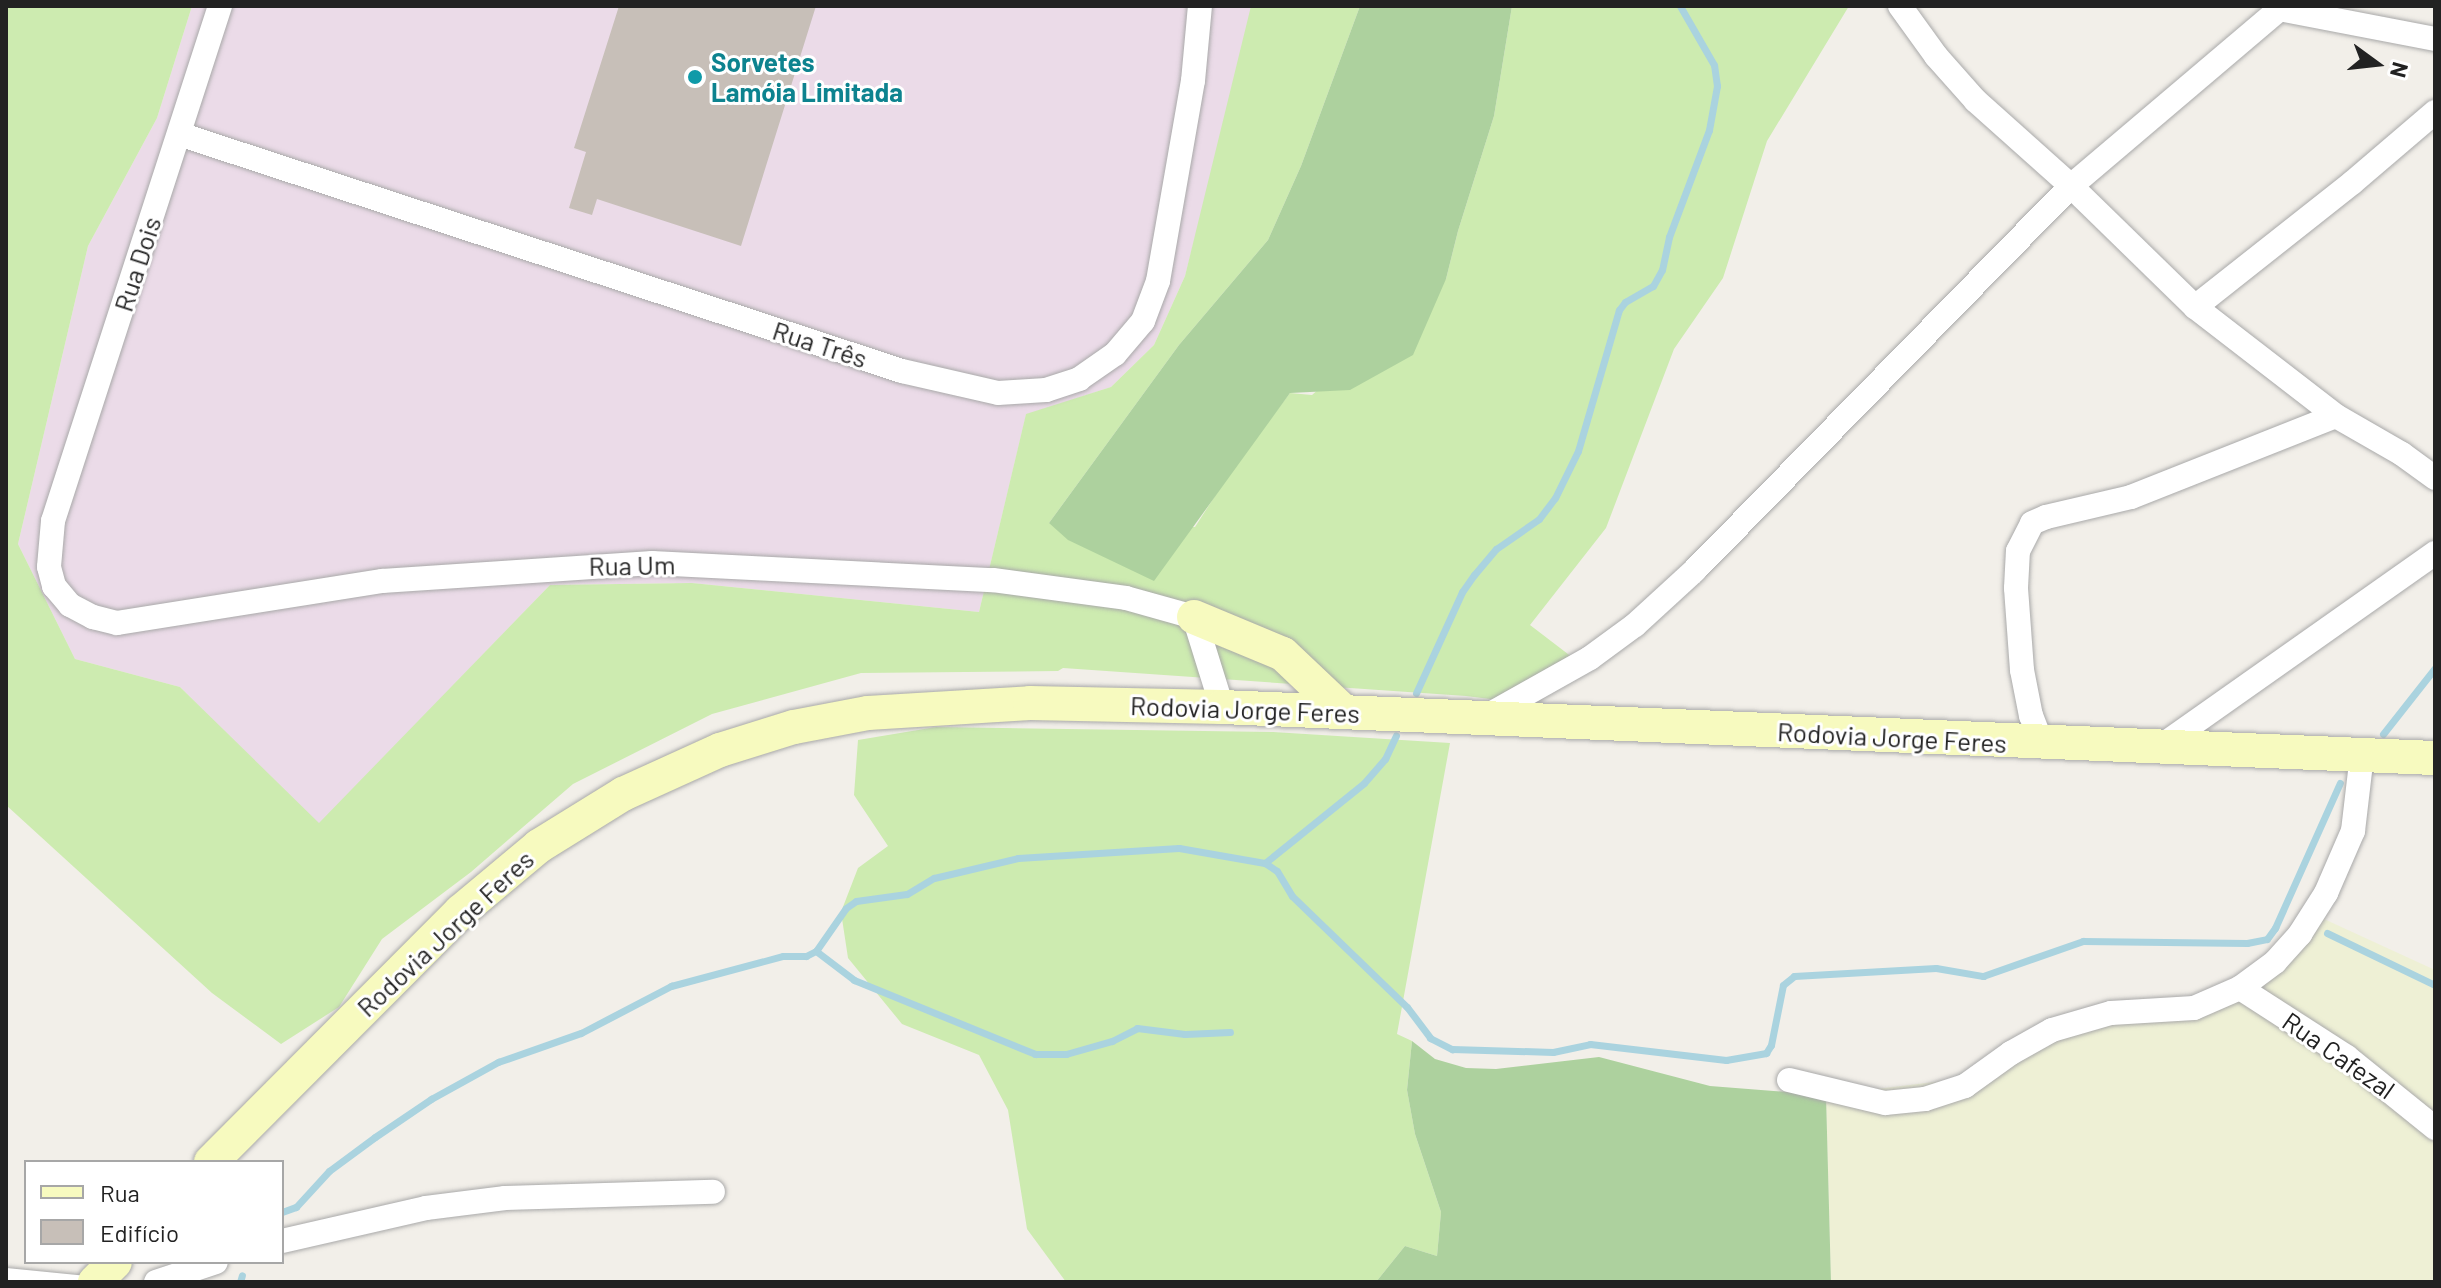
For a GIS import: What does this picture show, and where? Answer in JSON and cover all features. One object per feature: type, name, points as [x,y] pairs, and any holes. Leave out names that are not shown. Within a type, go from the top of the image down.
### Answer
[{"type":"main road","points":[[1194,617],[1283,654],[1343,711]]},
{"type":"main road","name":"Rodovia Jorge Feres","points":[[213,1160],[460,912],[539,846],[623,794],[706,756],[794,727],[868,713],[1030,703],[1222,707],[2042,744],[2435,758]]},
{"type":"main road","points":[[95,1282],[113,1264]]},
{"type":"street","name":"Rua Dois","points":[[53,521],[220,6]]},
{"type":"street","name":"Rua Três","points":[[179,134],[902,371],[998,393],[1046,390],[1079,379],[1115,354],[1143,321],[1158,281],[1193,81],[1200,6]]},
{"type":"street","points":[[1900,6],[1936,56],[1976,101],[2071,186],[2195,307],[2336,416],[2402,454],[2435,478]]},
{"type":"street","points":[[1483,719],[1590,658],[1647,614],[1795,470],[2071,186],[2281,7],[2435,39]]},
{"type":"street","points":[[2195,307],[2353,182],[2435,112]]},
{"type":"street","points":[[2042,744],[2031,716],[2022,670],[2016,588],[2018,551],[2032,523],[2131,497],[2336,416]]},
{"type":"street","name":"Rua Um","points":[[53,521],[49,567],[54,586],[70,605],[93,617],[117,623],[382,581],[652,563],[993,580],[1126,598],[1194,617]]},
{"type":"street","points":[[2160,747],[2435,553]]},
{"type":"street","points":[[1194,617],[1222,707]]},
{"type":"street","points":[[1789,1080],[1885,1103],[1925,1099],[1965,1086],[2011,1053],[2052,1030],[2111,1013],[2194,1008],[2240,988],[2275,962],[2300,934],[2326,893],[2353,831],[2362,754]]},
{"type":"street","name":"Rua Cafezal","points":[[2240,988],[2347,1057],[2435,1128]]},
{"type":"street","points":[[284,1241],[426,1208],[489,1200],[638,1192],[713,1192]]},
{"type":"street","points":[[156,1282],[210,1264]]},
{"type":"lane","points":[[6,1274],[87,1282]]},
{"type":"shaded area","points":[[192,6],[1251,6],[1252,17],[1185,276],[1154,345],[1111,387],[1026,415],[979,612],[692,583],[550,585],[319,824],[180,687],[75,659],[18,544],[88,246],[157,118]]},
{"type":"green space","points":[[6,6],[192,6],[157,118],[88,246],[18,544],[75,659],[180,687],[319,823],[550,585],[692,583],[979,612],[1026,414],[1111,387],[1154,345],[1185,276],[1251,6],[1360,6],[1301,166],[1268,240],[1179,345],[1049,523],[1195,527],[1233,468],[1290,393],[1312,395],[1446,279],[1494,116],[1512,6],[1849,6],[1767,141],[1723,278],[1674,349],[1606,528],[1530,625],[1581,664],[1531,704],[1466,696],[1063,668],[1058,671],[861,673],[712,714],[573,784],[471,872],[382,939],[339,1007],[281,1044],[212,993],[6,805]]},
{"type":"green space","points":[[1360,6],[1512,6],[1494,116],[1446,279],[1413,355],[1350,390],[1290,393],[1154,581],[1068,540],[1049,523],[1179,345],[1268,240],[1301,166]]},
{"type":"green space","points":[[936,727],[1273,732],[1450,743],[1397,1034],[1412,1041],[1407,1090],[1415,1134],[1441,1212],[1437,1256],[1405,1246],[1376,1282],[1066,1282],[1027,1229],[1008,1110],[979,1055],[902,1024],[848,958],[841,912],[858,868],[888,846],[854,795],[858,740]]},
{"type":"green space","points":[[2324,919],[2435,970],[2435,1282],[1831,1282],[1826,1095],[1984,1076],[2025,1047],[2277,972]]},
{"type":"green space","points":[[1412,1041],[1435,1059],[1466,1068],[1496,1069],[1599,1057],[1710,1086],[1826,1095],[1831,1282],[1376,1282],[1405,1246],[1437,1256],[1441,1212],[1415,1134],[1407,1090]]},
{"type":"building","name":"Sorvetes Lamóia Limitada","points":[[619,6],[816,6],[741,246],[597,199],[592,215],[569,208],[586,152],[574,148]]},
{"type":"waterway","points":[[1416,693],[1462,592],[1474,575],[1496,549],[1539,519],[1555,498],[1578,451],[1619,310],[1625,302],[1653,286],[1662,270],[1669,237],[1709,130],[1717,86],[1714,65],[1680,6]]},
{"type":"waterway","points":[[2383,734],[2435,668]]},
{"type":"waterway","points":[[1265,863],[1364,783],[1385,759],[1396,735]]},
{"type":"waterway","points":[[284,1211],[296,1207],[329,1171],[375,1137],[431,1099],[498,1062],[581,1033],[671,986],[783,956],[806,956],[816,951],[846,908],[856,901],[907,894],[934,878],[1018,858],[1179,848],[1265,863],[1277,871],[1292,896],[1407,1007],[1430,1038],[1452,1049],[1553,1052],[1590,1044],[1726,1060],[1766,1053],[1771,1045],[1783,985],[1794,976],[1936,968],[1983,976],[2083,941],[2247,943],[2267,939],[2275,928],[2340,783]]},
{"type":"waterway","points":[[2327,933],[2435,985]]},
{"type":"waterway","points":[[816,951],[854,980],[1035,1054],[1066,1054],[1112,1041],[1137,1028],[1185,1034],[1230,1032]]},
{"type":"waterway","points":[[240,1282],[242,1275]]},
{"type":"place","name":"Sorvetes Lamóia Limitada","points":[[695,77]]}]
